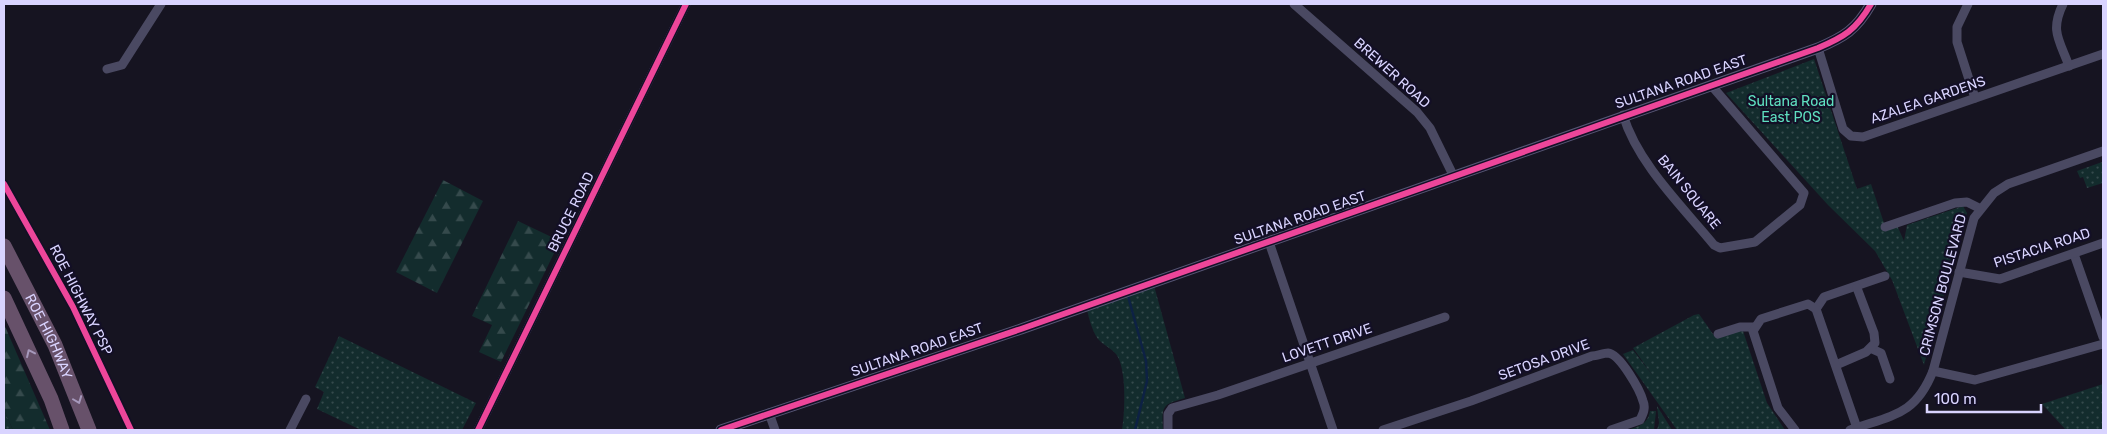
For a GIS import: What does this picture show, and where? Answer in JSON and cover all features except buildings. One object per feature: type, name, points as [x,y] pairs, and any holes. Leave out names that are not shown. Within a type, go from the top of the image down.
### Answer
[{"type":"highway","name":"ROE HIGHWAY","points":[[4,246],[55,345],[89,430]]},
{"type":"highway","name":"ROE HIGHWAY","points":[[4,298],[51,399],[62,430]]},
{"type":"street","points":[[107,69],[122,66],[161,4]]},
{"type":"street","name":"BRUCE ROAD","points":[[478,430],[686,4]]},
{"type":"street","name":"BREWER ROAD","points":[[1294,4],[1417,112],[1430,128],[1454,177]]},
{"type":"street","name":"SULTANA ROAD EAST","points":[[721,430],[1268,242],[1623,115],[1818,48],[1844,37],[1858,24],[1871,4]]},
{"type":"street","points":[[1968,4],[1957,27],[1957,42],[1974,98]]},
{"type":"street","points":[[2063,4],[2058,15],[2055,30],[2070,66]]},
{"type":"street","name":"AZALEA GARDENS","points":[[1818,48],[1844,129],[1851,136],[1863,137],[2103,54]]},
{"type":"street","name":"BAIN SQUARE","points":[[1623,115],[1629,134],[1642,157],[1714,245],[1720,248],[1755,242],[1800,205],[1804,193],[1711,85]]},
{"type":"street","name":"CRIMSON BOULEVARD","points":[[1854,429],[1906,411],[1918,399],[1934,370],[1969,233],[1979,208],[1994,193],[2008,184],[2103,151]]},
{"type":"street","points":[[1885,227],[1955,202],[1967,202],[1979,208]]},
{"type":"street","points":[[1268,242],[1333,430]]},
{"type":"street","name":"PISTACIA ROAD","points":[[1959,272],[2000,279],[2103,243]]},
{"type":"street","points":[[2074,254],[2103,337]]},
{"type":"street","points":[[1816,309],[1824,297],[1857,288],[1885,276]]},
{"type":"street","points":[[1836,365],[1872,349],[1875,343],[1874,333],[1857,288]]},
{"type":"street","points":[[1795,430],[1778,408],[1754,337],[1755,328],[1761,319],[1804,305],[1811,305],[1816,309],[1836,365],[1854,429]]},
{"type":"street","name":"LOVETT DRIVE","points":[[1168,430],[1168,414],[1172,408],[1218,395],[1445,317]]},
{"type":"street","points":[[1718,334],[1740,326],[1755,328]]},
{"type":"street","points":[[1934,370],[1975,380],[2103,344]]},
{"type":"street","points":[[1872,349],[1881,353],[1890,379]]},
{"type":"street","name":"SETOSA DRIVE","points":[[1383,430],[1470,401],[1592,356],[1608,353],[1615,356],[1629,375],[1643,401],[1644,410],[1640,420],[1611,430]]},
{"type":"street","points":[[290,430],[306,398]]},
{"type":"street","points":[[770,413],[775,430]]},
{"type":"green space","name":"Sultana Road East POS","points":[[1814,59],[1857,189],[1871,184],[1885,226],[1896,223],[1904,241],[1907,225],[1963,206],[1967,213],[1924,365],[1892,280],[1875,251],[1828,205],[1726,93]]},
{"type":"green space","points":[[2102,162],[2103,183],[2087,188],[2083,177],[2080,178],[2077,171]]},
{"type":"green space","points":[[443,180],[483,201],[437,293],[396,272]]},
{"type":"green space","points":[[518,221],[560,241],[501,362],[479,352],[492,325],[472,316]]},
{"type":"green space","points":[[1153,282],[1185,398],[1167,405],[1163,411],[1163,430],[1122,430],[1124,380],[1120,361],[1116,354],[1100,341],[1096,335],[1090,323],[1086,306]]},
{"type":"green space","points":[[1699,314],[1715,337],[1740,327],[1743,331],[1767,403],[1785,430],[1677,430],[1623,354],[1633,350],[1653,376],[1633,348]]},
{"type":"green space","points":[[4,324],[50,430],[13,430],[4,410]]},
{"type":"green space","points":[[339,336],[476,403],[462,430],[361,430],[317,409],[324,392],[315,387]]},
{"type":"green space","points":[[2103,384],[2103,430],[2066,430],[2042,404]]},
{"type":"green space","points":[[1657,406],[1672,430],[1657,430],[1659,423]]},
{"type":"green space","points":[[4,410],[13,430],[4,430]]},
{"type":"green space","points":[[1650,411],[1656,411],[1654,430],[1628,430],[1645,422]]},
{"type":"waterway","points":[[1128,296],[1146,361],[1147,381],[1135,430]]},
{"type":"cycle path","points":[[478,430],[686,4]]},
{"type":"cycle path","points":[[721,430],[1021,329],[1818,48],[1849,32],[1871,4]]},
{"type":"cycle path","name":"ROE HIGHWAY PSP","points":[[4,184],[73,307],[131,430]]}]
